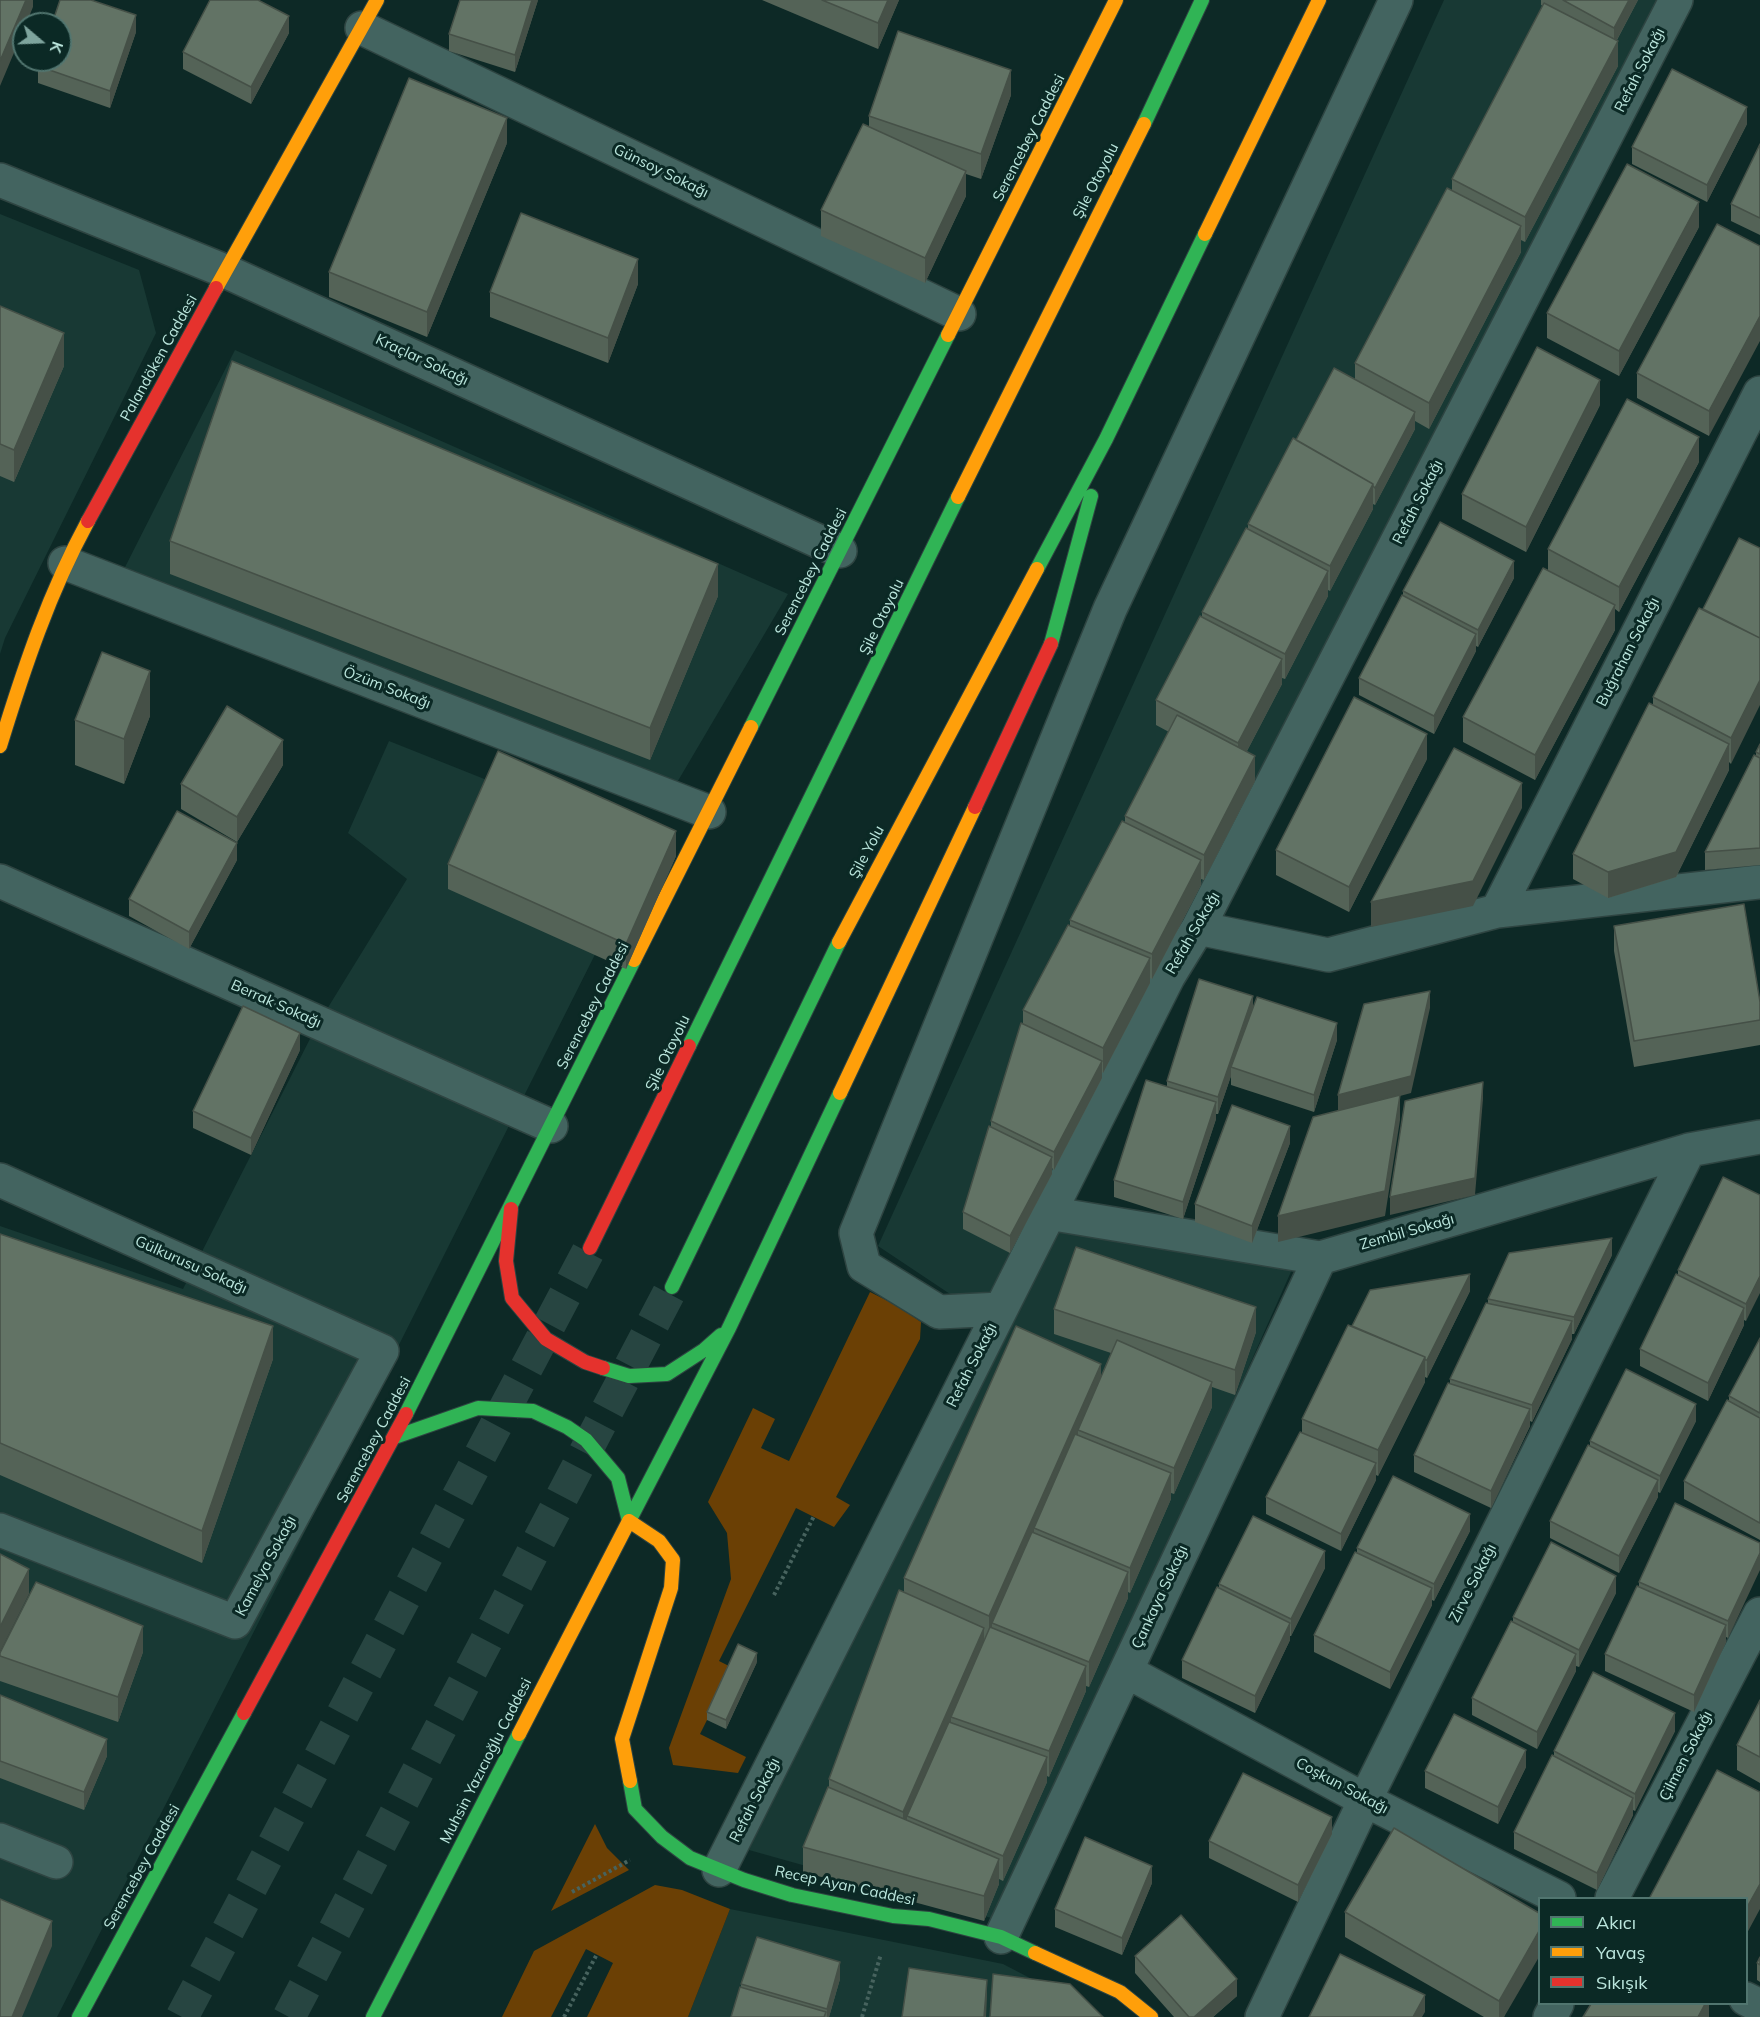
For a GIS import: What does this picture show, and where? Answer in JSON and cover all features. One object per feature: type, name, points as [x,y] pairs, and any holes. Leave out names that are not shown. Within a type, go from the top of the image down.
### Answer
[{"type":"main road","name":"Serencebey Caddesi","points":[[79,2017],[395,1437],[1116,0]]},
{"type":"main road","name":"Şile Otoyolu","points":[[590,1248],[1090,229],[1164,84],[1202,0]]},
{"type":"main road","points":[[1106,439],[1319,0]]},
{"type":"main road","name":"Palandöken Caddesi","points":[[0,746],[26,661],[65,563],[225,271],[370,14]]},
{"type":"main road","name":"Şile Yolu","points":[[672,1287],[852,915],[1106,439]]},
{"type":"main road","name":"Muhsin Yazıcıoğlu Caddesi","points":[[373,2017],[729,1328],[1050,647],[1106,439]]},
{"type":"main road","points":[[511,1209],[506,1261],[512,1298],[546,1339],[585,1362],[629,1376],[668,1374],[704,1350],[729,1328]]},
{"type":"main road","points":[[395,1437],[478,1408],[532,1411],[567,1427],[586,1440],[618,1478],[629,1521]]},
{"type":"main road","name":"Recep Ayan Caddesi","points":[[629,1521],[659,1541],[673,1560],[671,1588],[622,1739],[635,1809],[662,1838],[690,1858],[792,1895],[893,1916],[928,1919],[1001,1937],[1120,1992],[1151,2017]]},
{"type":"street","points":[[1001,1309],[939,1312],[864,1266],[856,1233],[1110,609],[1396,0]]},
{"type":"street","name":"Refah Sokağı","points":[[719,1870],[1168,977],[1198,928],[1676,0]]},
{"type":"street","name":"Günsoy Sokağı","points":[[370,14],[959,314]]},
{"type":"street","name":"Kraçlar Sokağı","points":[[0,180],[225,271],[840,551]]},
{"type":"street","name":"Buğrahan Sokağı","points":[[1497,911],[1760,393]]},
{"type":"street","name":"Özüm Sokağı","points":[[65,563],[709,812]]},
{"type":"street","name":"Berrak Sokağı","points":[[0,882],[551,1126]]},
{"type":"street","points":[[1198,928],[1328,955],[1497,911],[1760,882]]},
{"type":"street","name":"Zembil Sokağı","points":[[1048,1213],[1320,1258],[1689,1150],[1760,1137]]},
{"type":"street","name":"Zirve Sokağı","points":[[1262,2017],[1365,1800],[1689,1150]]},
{"type":"street","name":"Gülkurusu Sokağı","points":[[0,1180],[382,1351]]},
{"type":"street","name":"Çankaya Sokağı","points":[[1001,1937],[1320,1258]]},
{"type":"street","name":"Kamelya Sokağı","points":[[0,1530],[236,1622],[382,1351]]},
{"type":"street","name":"Çilmen Sokağı","points":[[1613,1897],[1760,1614]]},
{"type":"street","name":"Coşkun Sokağı","points":[[1126,1671],[1365,1800],[1555,1897]]},
{"type":"street","points":[[0,1840],[56,1862]]},
{"type":"path","points":[[774,1595],[813,1516]]},
{"type":"path","points":[[572,1892],[636,1857]]},
{"type":"path","points":[[862,2017],[893,1916]]},
{"type":"path","points":[[564,2017],[597,1954]]},
{"type":"shaded area","points":[[1444,0],[1660,0],[1031,1216],[1294,1265],[1002,1921],[749,1850],[986,1318],[878,1246]]},
{"type":"shaded area","points":[[0,214],[139,270],[156,333],[5,638],[0,654]]},
{"type":"shaded area","points":[[235,350],[788,594],[662,808],[119,579]]},
{"type":"shaded area","points":[[389,741],[650,845],[318,1506],[57,2017],[0,2017],[0,1226],[183,1289],[316,1027],[407,879],[348,833]]},
{"type":"shaded area","points":[[870,1292],[898,1306],[921,1322],[920,1339],[836,1497],[850,1505],[834,1527],[796,1508],[719,1661],[733,1668],[700,1734],[746,1757],[738,1773],[673,1765],[669,1748],[731,1579],[727,1533],[708,1502],[753,1408],[775,1419],[761,1448],[789,1461]]},
{"type":"shaded area","points":[[595,1824],[607,1848],[629,1870],[551,1911]]},
{"type":"shaded area","points":[[655,1885],[682,1890],[730,1909],[688,2017],[587,2017],[613,1963],[586,1949],[551,2017],[502,2017],[534,1951]]},
{"type":"shaded area","points":[[730,1909],[1003,1964],[1105,2017],[688,2017]]},
{"type":"building","points":[[0,0],[26,0],[21,12],[12,12],[12,33],[0,61]]},
{"type":"building","points":[[60,0],[91,0],[136,15],[110,91],[55,72],[72,72],[72,12],[56,12]]},
{"type":"building","points":[[210,0],[258,0],[289,16],[251,87],[183,52]]},
{"type":"building","points":[[460,0],[532,0],[515,55],[449,34]]},
{"type":"building","points":[[822,0],[888,0],[878,23]]},
{"type":"building","points":[[1563,0],[1629,0],[1614,28]]},
{"type":"building","points":[[1544,3],[1618,41],[1525,217],[1452,179]]},
{"type":"building","points":[[898,31],[1011,70],[981,154],[869,116]]},
{"type":"building","points":[[1672,69],[1747,107],[1707,185],[1632,147]]},
{"type":"building","points":[[409,78],[507,118],[427,312],[329,272]]},
{"type":"building","points":[[863,124],[966,171],[925,258],[821,210]]},
{"type":"building","points":[[1760,144],[1760,218],[1731,204]]},
{"type":"building","points":[[1627,164],[1699,202],[1619,351],[1547,313]]},
{"type":"building","points":[[1447,188],[1521,226],[1429,403],[1355,363]]},
{"type":"building","points":[[521,213],[638,259],[608,338],[490,292]]},
{"type":"building","points":[[1717,224],[1760,246],[1760,316],[1709,411],[1637,373]]},
{"type":"building","points":[[0,306],[64,333],[14,450],[0,444]]},
{"type":"building","points":[[1537,347],[1600,380],[1526,527],[1462,494]]},
{"type":"building","points":[[232,361],[718,564],[650,728],[170,541]]},
{"type":"building","points":[[1334,368],[1415,412],[1375,488],[1373,484],[1296,440]]},
{"type":"building","points":[[1627,399],[1699,437],[1619,587],[1548,549]]},
{"type":"building","points":[[1293,438],[1373,484],[1330,566],[1248,524]]},
{"type":"building","points":[[1440,522],[1514,561],[1478,630],[1403,591]]},
{"type":"building","points":[[1246,528],[1328,571],[1285,654],[1202,612]]},
{"type":"building","points":[[1739,538],[1760,548],[1760,638],[1703,609]]},
{"type":"building","points":[[1543,568],[1615,605],[1535,755],[1463,717]]},
{"type":"building","points":[[1402,595],[1476,634],[1434,716],[1359,678]]},
{"type":"building","points":[[1699,608],[1760,638],[1760,680],[1731,738],[1653,697]]},
{"type":"building","points":[[1200,616],[1282,659],[1238,743],[1156,700]]},
{"type":"building","points":[[102,652],[150,671],[124,739],[75,720]]},
{"type":"building","points":[[1354,697],[1427,734],[1349,887],[1276,850]]},
{"type":"building","points":[[1649,703],[1729,744],[1676,852],[1608,872],[1573,854]]},
{"type":"building","points":[[227,706],[283,740],[237,817],[181,784]]},
{"type":"building","points":[[1177,715],[1255,756],[1204,855],[1125,816]]},
{"type":"building","points":[[1454,748],[1522,783],[1473,881],[1371,902]]},
{"type":"building","points":[[498,751],[676,831],[626,944],[448,864]]},
{"type":"building","points":[[1754,755],[1760,758],[1760,848],[1705,852]]},
{"type":"building","points":[[177,811],[237,843],[189,932],[129,899]]},
{"type":"building","points":[[1122,821],[1201,860],[1152,954],[1070,920]]},
{"type":"building","points":[[1744,904],[1760,1002],[1760,1020],[1634,1041],[1614,926]]},
{"type":"building","points":[[1068,925],[1150,958],[1103,1048],[1023,1010]]},
{"type":"building","points":[[1199,979],[1253,996],[1218,1097],[1167,1081]]},
{"type":"building","points":[[1430,991],[1411,1076],[1338,1095],[1364,1004]]},
{"type":"building","points":[[1257,997],[1337,1023],[1314,1095],[1231,1067]]},
{"type":"building","points":[[243,1006],[300,1033],[251,1138],[193,1111]]},
{"type":"building","points":[[1021,1023],[1102,1061],[1054,1152],[991,1121]]},
{"type":"building","points":[[1146,1080],[1216,1102],[1183,1202],[1114,1180]]},
{"type":"building","points":[[1483,1082],[1475,1178],[1390,1197],[1405,1101]]},
{"type":"building","points":[[1400,1095],[1385,1191],[1278,1216],[1313,1117]]},
{"type":"building","points":[[1232,1105],[1290,1126],[1252,1226],[1195,1204]]},
{"type":"building","points":[[989,1126],[1052,1157],[1010,1236],[963,1212]]},
{"type":"building","points":[[1723,1177],[1760,1195],[1760,1276],[1746,1304],[1678,1270]]},
{"type":"building","points":[[0,1234],[273,1326],[202,1531],[0,1443]]},
{"type":"building","points":[[1612,1238],[1574,1317],[1488,1299],[1509,1253]]},
{"type":"building","points":[[1076,1247],[1256,1307],[1235,1370],[1054,1309]]},
{"type":"building","points":[[1470,1274],[1427,1360],[1425,1357],[1352,1326],[1370,1290]]},
{"type":"building","points":[[1676,1274],[1744,1308],[1708,1383],[1640,1349]]},
{"type":"building","points":[[1486,1303],[1572,1321],[1532,1405],[1450,1379]]},
{"type":"building","points":[[1348,1325],[1425,1357],[1378,1450],[1302,1419]]},
{"type":"building","points":[[1016,1326],[1101,1364],[989,1616],[904,1578]]},
{"type":"building","points":[[1760,1338],[1760,1413],[1729,1396]]},
{"type":"building","points":[[1117,1340],[1212,1382],[1174,1468],[1078,1430]]},
{"type":"building","points":[[1626,1369],[1696,1404],[1660,1476],[1590,1441]]},
{"type":"building","points":[[1448,1383],[1530,1409],[1491,1491],[1414,1455]]},
{"type":"building","points":[[1727,1400],[1760,1418],[1760,1523],[1684,1481]]},
{"type":"building","points":[[1300,1432],[1376,1463],[1341,1534],[1266,1497]]},
{"type":"building","points":[[1075,1434],[1171,1473],[1130,1568],[1034,1528]]},
{"type":"building","points":[[1588,1445],[1658,1480],[1619,1556],[1550,1521]]},
{"type":"building","points":[[1393,1476],[1470,1514],[1434,1584],[1357,1548]]},
{"type":"building","points":[[1675,1503],[1760,1543],[1760,1553],[1728,1621],[1639,1582]]},
{"type":"building","points":[[1253,1516],[1325,1551],[1291,1619],[1219,1584]]},
{"type":"building","points":[[1032,1532],[1128,1572],[1089,1662],[992,1623]]},
{"type":"building","points":[[1551,1542],[1616,1576],[1579,1650],[1513,1617]]},
{"type":"building","points":[[1355,1552],[1432,1588],[1390,1672],[1314,1635]]},
{"type":"building","points":[[0,1554],[29,1569],[0,1627]]},
{"type":"building","points":[[36,1582],[143,1626],[118,1697],[0,1656]]},
{"type":"building","points":[[1637,1586],[1726,1625],[1694,1695],[1605,1654]]},
{"type":"building","points":[[1217,1587],[1290,1623],[1255,1696],[1182,1660]]},
{"type":"building","points":[[899,1590],[984,1628],[903,1812],[829,1779]]},
{"type":"building","points":[[1511,1621],[1576,1654],[1537,1732],[1472,1698]]},
{"type":"building","points":[[990,1627],[1086,1666],[1049,1751],[951,1717]]},
{"type":"building","points":[[738,1644],[757,1653],[726,1720],[707,1712]]},
{"type":"building","points":[[1593,1672],[1675,1713],[1635,1794],[1554,1751]]},
{"type":"building","points":[[0,1695],[107,1739],[84,1792],[0,1761]]},
{"type":"building","points":[[1760,1700],[1760,1757],[1737,1745]]},
{"type":"building","points":[[1454,1714],[1526,1750],[1498,1807],[1425,1771]]},
{"type":"building","points":[[949,1722],[1047,1757],[1003,1856],[907,1816]]},
{"type":"building","points":[[1552,1755],[1633,1798],[1597,1873],[1514,1832]]},
{"type":"building","points":[[1717,1770],[1760,1792],[1760,1884],[1748,1905],[1748,1897],[1650,1897]]},
{"type":"building","points":[[1243,1773],[1332,1817],[1298,1885],[1209,1841]]},
{"type":"building","points":[[828,1787],[999,1859],[984,1896],[803,1847]]},
{"type":"building","points":[[1394,1828],[1538,1912],[1538,1933],[1499,2001],[1345,1912]]},
{"type":"building","points":[[1085,1837],[1152,1866],[1122,1938],[1055,1909]]},
{"type":"building","points":[[0,1899],[52,1921],[12,2017],[0,2017]]},
{"type":"building","points":[[1181,1915],[1237,1979],[1194,2017],[1189,2017],[1135,1956]]},
{"type":"building","points":[[757,1937],[840,1962],[827,2009],[741,1984]]},
{"type":"building","points":[[1340,1954],[1425,1995],[1413,2017],[1309,2017]]},
{"type":"building","points":[[909,1968],[987,1980],[984,2017],[902,2017]]},
{"type":"building","points":[[993,1974],[1070,1984],[1103,2017],[990,2017]]},
{"type":"building","points":[[740,1987],[826,2012],[824,2017],[731,2017]]},
{"type":"building","points":[[1590,2005],[1704,2005],[1698,2017],[1583,2017]]},
{"type":"tunnel","points":[[182,2017],[590,1248]]},
{"type":"tunnel","points":[[289,2017],[672,1287]]},
{"type":"traffic: fast","points":[[1144,124],[1202,0]]},
{"type":"traffic: fast","points":[[1037,569],[1106,439],[1205,234]]},
{"type":"traffic: fast","points":[[751,727],[948,335]]},
{"type":"traffic: fast","points":[[1051,644],[1091,496]]},
{"type":"traffic: fast","points":[[689,1046],[958,497]]},
{"type":"traffic: fast","points":[[672,1287],[839,942]]},
{"type":"traffic: fast","points":[[406,1414],[634,960]]},
{"type":"traffic: fast","points":[[629,1521],[729,1328],[840,1093]]},
{"type":"traffic: fast","points":[[603,1368],[629,1376],[667,1374],[704,1350],[721,1335]]},
{"type":"traffic: fast","points":[[395,1437],[478,1408],[533,1411],[567,1427],[586,1440],[618,1478],[629,1521]]},
{"type":"traffic: fast","points":[[79,2017],[244,1713]]},
{"type":"traffic: fast","points":[[373,2017],[519,1734]]},
{"type":"traffic: fast","points":[[630,1781],[635,1809],[662,1837],[690,1858],[744,1880],[792,1895],[893,1916],[929,1919],[1001,1937],[1035,1953]]},
{"type":"traffic: slow","points":[[216,288],[377,0]]},
{"type":"traffic: slow","points":[[948,335],[1116,0]]},
{"type":"traffic: slow","points":[[1205,234],[1319,0]]},
{"type":"traffic: slow","points":[[958,497],[1144,124]]},
{"type":"traffic: slow","points":[[0,746],[38,631],[61,576],[88,521]]},
{"type":"traffic: slow","points":[[839,942],[1037,569]]},
{"type":"traffic: slow","points":[[634,960],[751,727]]},
{"type":"traffic: slow","points":[[840,1093],[975,807]]},
{"type":"traffic: slow","points":[[629,1521],[659,1541],[673,1560],[671,1588],[622,1739],[630,1781]]},
{"type":"traffic: slow","points":[[519,1734],[629,1521]]},
{"type":"traffic: slow","points":[[1035,1953],[1120,1992],[1151,2017]]},
{"type":"traffic: jam","points":[[88,521],[216,288]]},
{"type":"traffic: jam","points":[[975,807],[1051,644]]},
{"type":"traffic: jam","points":[[590,1248],[689,1046]]},
{"type":"traffic: jam","points":[[511,1209],[506,1261],[512,1298],[546,1339],[585,1362],[603,1368]]},
{"type":"traffic: jam","points":[[244,1713],[406,1414]]}]
